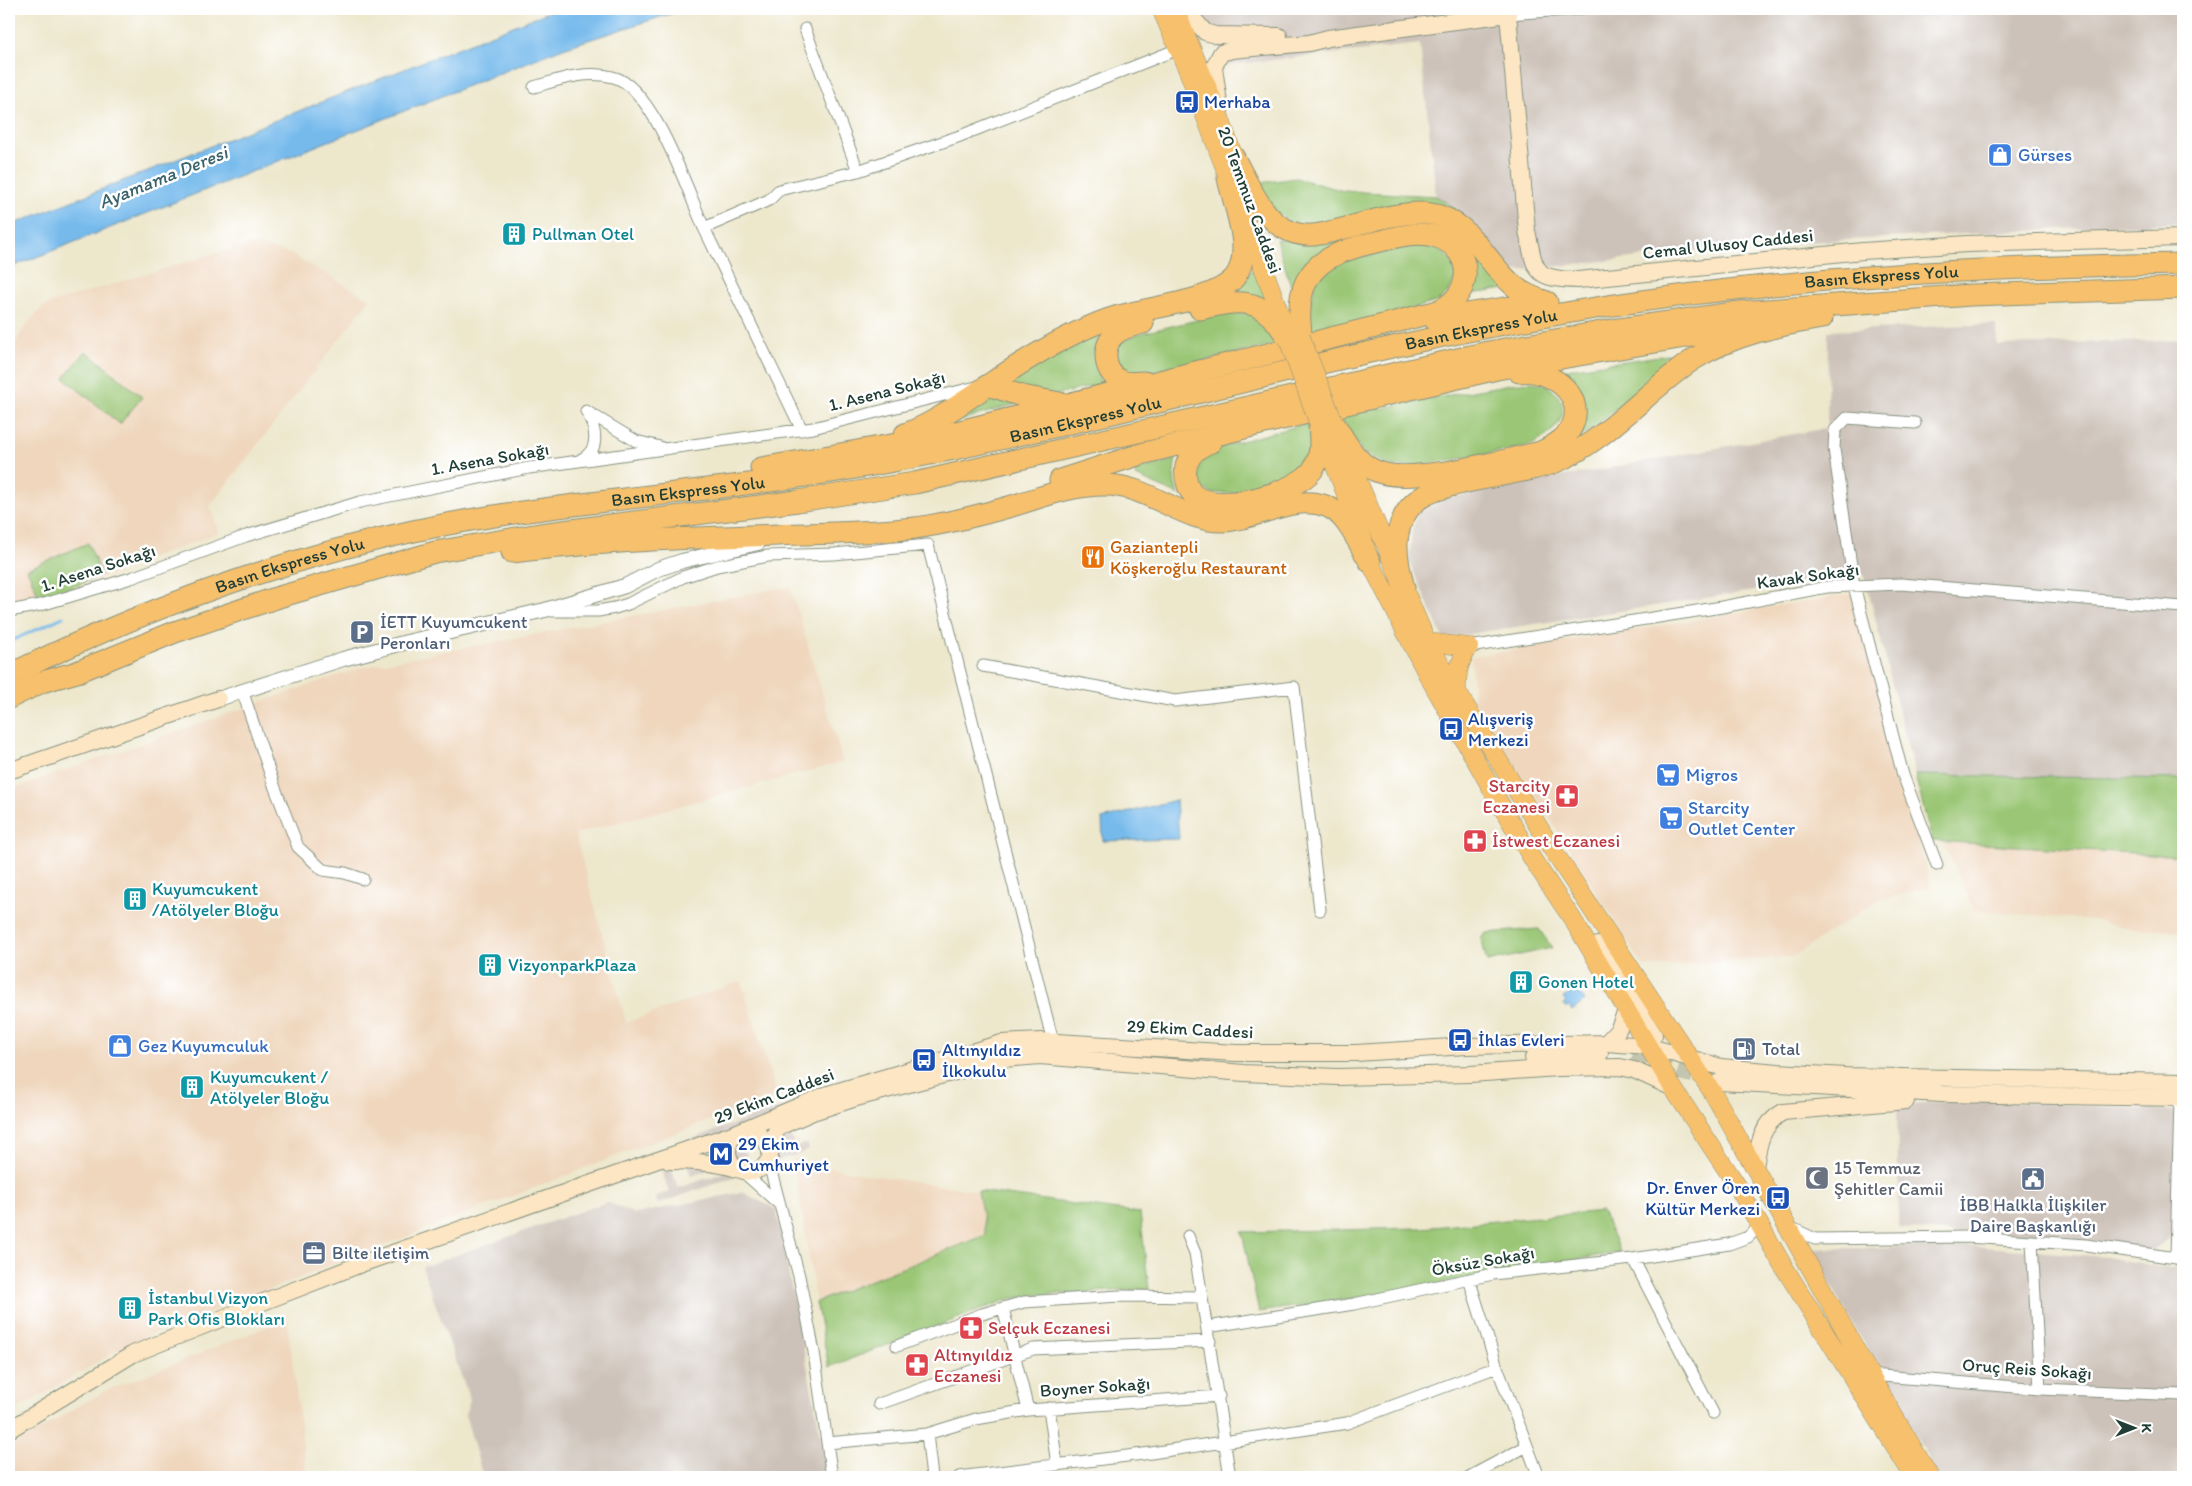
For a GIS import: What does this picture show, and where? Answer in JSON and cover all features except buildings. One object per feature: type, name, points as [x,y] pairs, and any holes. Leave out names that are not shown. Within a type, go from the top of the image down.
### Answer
[{"type":"highway","points":[[1233,156],[1265,212],[1280,228],[1289,233],[1304,236],[1314,235],[1402,216],[1433,214],[1455,223],[1467,231],[1512,284],[1534,298],[1547,302]]},
{"type":"highway","points":[[842,453],[919,428],[950,412],[988,385],[1088,327],[1133,311],[1210,294],[1228,283],[1235,276],[1243,262],[1244,246],[1228,178]]},
{"type":"highway","points":[[505,514],[580,498],[936,437],[1396,324],[1445,309],[1455,302],[1463,289],[1465,276],[1463,262],[1457,252],[1438,237],[1418,234],[1405,235],[1352,247],[1327,259],[1314,269],[1301,296],[1295,338]]},
{"type":"highway","name":"Basın Ekspress Yolu","points":[[9,675],[100,631],[216,588],[339,550],[390,537],[505,514],[755,483],[879,464],[1035,432],[1291,370],[1474,329],[1594,308],[1761,285],[1967,270],[2183,264]]},
{"type":"highway","points":[[1396,324],[1547,302],[1696,284],[1723,282],[1761,285]]},
{"type":"highway","name":"Basın Ekspress Yolu","points":[[9,698],[166,635],[226,614],[331,581],[435,552],[530,535],[798,501],[915,483],[1389,372],[1562,338],[1740,312],[2023,292],[2183,288]]},
{"type":"highway","points":[[981,513],[1030,492],[1100,466],[1256,425],[1531,362],[1771,322],[1822,318],[1882,310],[1920,298]]},
{"type":"highway","points":[[1167,379],[1130,383],[1121,381],[1113,375],[1106,360],[1106,349],[1111,338],[1130,326],[1238,301],[1254,304],[1269,312],[1295,338]]},
{"type":"highway","points":[[1404,588],[1397,562],[1396,541],[1406,512],[1415,502],[1427,494],[1442,489],[1528,471],[1558,461],[1591,442],[1668,378],[1712,349],[1753,332],[1822,318]]},
{"type":"highway","points":[[1327,424],[1363,464],[1375,471],[1392,476],[1434,473],[1541,452],[1554,446],[1565,436],[1572,425],[1575,413],[1569,394],[1556,379],[1524,371],[1459,379]]},
{"type":"highway","points":[[988,385],[1028,398],[1067,404]]},
{"type":"highway","points":[[1256,425],[1198,448],[1190,456],[1185,467],[1186,478],[1194,496],[1217,504],[1232,504],[1295,485],[1308,476],[1315,467],[1327,424]]},
{"type":"highway","points":[[397,564],[444,561],[572,545],[916,528],[981,513],[1061,491],[1105,484],[1147,493],[1191,514],[1223,521],[1294,504],[1318,503],[1337,512],[1370,562]]},
{"type":"highway","points":[[9,662],[62,638],[86,631],[100,631]]},
{"type":"highway","points":[[9,712],[52,690],[77,672]]},
{"type":"main road","points":[[1162,9],[1228,178],[1295,338],[1327,424],[1370,562],[1426,672],[1506,814],[1573,920],[1626,1011],[1650,1041]]},
{"type":"main road","name":"20 Temmuz Caddesi","points":[[1175,9],[1221,120],[1295,338]]},
{"type":"main road","points":[[1185,9],[1205,32],[1215,36],[1306,36],[1328,38]]},
{"type":"main road","points":[[1221,120],[1214,67],[1221,53],[1232,50],[1309,43],[1328,38],[1508,14]]},
{"type":"main road","name":"Cemal Ulusoy Caddesi","points":[[1508,14],[1527,231],[1535,266],[1540,273],[1548,278],[1578,280],[1699,266],[1967,244],[2183,238]]},
{"type":"main road","points":[[1327,424],[1404,588],[1426,642],[1552,849],[1691,1058],[1755,1168],[1870,1375],[1930,1477]]},
{"type":"main road","points":[[1426,642],[1469,647],[1461,659],[1457,672],[1457,694]]},
{"type":"main road","points":[[9,761],[183,700],[218,698]]},
{"type":"main road","points":[[9,771],[218,698]]},
{"type":"main road","points":[[1506,814],[1562,890],[1650,1041],[1673,1088],[1738,1187],[1782,1264],[1914,1477]]},
{"type":"main road","points":[[1606,1043],[1618,1030],[1626,1011]]},
{"type":"main road","name":"29 Ekim Caddesi","points":[[9,1430],[133,1354],[361,1264],[740,1131],[826,1095],[1002,1043],[1053,1042],[1236,1053],[1345,1053],[1466,1046],[1650,1041],[1691,1058],[1721,1067],[1845,1076],[2182,1093]]},
{"type":"main road","points":[[1384,1076],[1555,1057],[1606,1054],[1632,1056]]},
{"type":"main road","name":"29 Ekim Caddesi","points":[[769,1156],[776,1131],[792,1120],[860,1097],[1004,1059],[1040,1056],[1307,1076],[1384,1076],[1620,1067],[1634,1070],[1673,1088]]},
{"type":"main road","points":[[1719,1082],[1942,1094],[2182,1093]]},
{"type":"main road","points":[[1755,1168],[1759,1143],[1765,1129],[1772,1118],[1783,1112],[1920,1100],[1942,1094]]},
{"type":"main road","points":[[654,1162],[690,1161],[740,1170],[758,1170],[769,1156],[769,1146],[762,1134],[740,1131],[728,1145],[728,1158],[740,1170]]},
{"type":"street","points":[[1508,14],[1580,9]]},
{"type":"street","points":[[805,29],[858,171]]},
{"type":"street","points":[[704,228],[769,200],[780,190],[858,171],[960,136],[1178,49]]},
{"type":"street","points":[[534,87],[566,77],[592,74],[616,77],[634,88],[657,121],[704,228],[802,430]]},
{"type":"street","name":"1. Asena Sokağı","points":[[10,611],[41,605],[131,578],[246,536],[321,512],[529,468],[802,430],[988,385]]},
{"type":"street","points":[[573,462],[585,458],[594,447],[595,431],[586,411],[636,441],[670,448]]},
{"type":"street","points":[[1915,423],[1847,418],[1835,430],[1834,449],[1854,586],[1903,775],[1937,865]]},
{"type":"street","points":[[218,698],[406,642],[545,610],[625,586],[658,569],[682,561],[806,534]]},
{"type":"street","points":[[545,610],[598,611],[615,608],[628,604],[683,577],[717,566],[768,556],[834,554],[928,546],[1053,1042]]},
{"type":"street","name":"Kavak Sokağı","points":[[1469,647],[1722,607],[1828,588],[1854,586],[1901,584],[2183,607]]},
{"type":"street","points":[[983,666],[1175,702],[1294,687],[1320,910]]},
{"type":"street","points":[[242,690],[275,788],[298,847],[323,870],[344,873],[364,879]]},
{"type":"street","points":[[1786,1225],[1797,1232],[1815,1238],[1966,1237],[2086,1245],[2180,1260],[2182,1093]]},
{"type":"street","points":[[769,1156],[780,1205],[800,1276],[814,1352],[832,1477]]},
{"type":"street","points":[[740,1170],[780,1205]]},
{"type":"street","name":"Öksüz Sokağı","points":[[1207,1326],[1354,1304],[1492,1274],[1633,1259],[1729,1244],[1748,1237],[1760,1225]]},
{"type":"street","points":[[1188,1236],[1195,1253],[1219,1396],[1230,1477]]},
{"type":"street","points":[[1801,1251],[1815,1238]]},
{"type":"street","points":[[2032,1241],[2040,1389]]},
{"type":"street","points":[[1633,1259],[1713,1413]]},
{"type":"street","points":[[1469,1279],[1497,1367],[1539,1477]]},
{"type":"street","points":[[896,1346],[1024,1302],[1111,1297],[1202,1296]]},
{"type":"street","points":[[1003,1308],[1028,1410]]},
{"type":"street","points":[[879,1404],[1033,1349],[1210,1341]]},
{"type":"street","points":[[959,1477],[1226,1442],[1347,1423],[1497,1367]]},
{"type":"street","name":"Oruç Reis Sokağı","points":[[1870,1375],[2040,1389],[2183,1395]]},
{"type":"street","name":"Boyner Sokağı","points":[[827,1443],[927,1434],[976,1419],[1028,1410],[1219,1396]]},
{"type":"street","points":[[1049,1408],[1057,1465]]},
{"type":"street","points":[[927,1434],[932,1477]]},
{"type":"street","points":[[1469,1477],[1527,1446]]},
{"type":"shaded area","points":[[1200,9],[2183,9],[2183,223],[1748,245],[1515,271],[1453,207],[1436,196],[1420,44],[1228,65]]},
{"type":"shaded area","points":[[249,245],[263,246],[290,254],[370,299],[210,506],[219,532],[43,601],[28,601],[21,598],[9,600],[11,364],[15,343],[26,325],[42,308],[51,303],[233,248]]},
{"type":"shaded area","points":[[1996,324],[1997,345],[2183,340],[2183,779],[1915,775],[1864,574],[1443,638],[1409,561],[1412,530],[1418,513],[1446,498],[1827,428],[1828,331]]},
{"type":"shaded area","points":[[790,586],[843,762],[575,834],[626,1023],[741,981],[777,1094],[130,1343],[9,1414],[9,790],[359,668]]},
{"type":"shaded area","points":[[1856,593],[1931,887],[1877,901],[1792,957],[1644,967],[1474,700],[1471,657]]},
{"type":"shaded area","points":[[1942,840],[2183,856],[2183,932],[2123,927],[2094,920],[1974,910]]},
{"type":"shaded area","points":[[1972,1099],[2178,1111],[2172,1236],[2153,1250],[1899,1228],[1897,1105]]},
{"type":"shaded area","points":[[793,1103],[784,1115],[795,1147],[807,1143],[809,1150],[658,1204],[655,1197],[669,1191],[657,1159],[644,1164],[641,1157]],"holes":[[[774,1118],[778,1147],[783,1145],[785,1151],[733,1169],[730,1162],[747,1156],[740,1139]],[[667,1156],[685,1159],[691,1176],[720,1166],[723,1173],[678,1188]]]},
{"type":"shaded area","points":[[793,1159],[862,1174],[978,1191],[986,1235],[816,1302]]},
{"type":"shaded area","points":[[742,1192],[776,1209],[829,1477],[483,1477],[465,1414],[470,1400],[422,1267],[607,1202],[635,1214]]},
{"type":"shaded area","points":[[1959,1245],[2106,1257],[2172,1269],[2183,1259],[2183,1477],[1939,1477],[1811,1249]]},
{"type":"shaded area","points":[[287,1319],[307,1477],[9,1477],[9,1448],[103,1392]]},
{"type":"green space","points":[[1296,178],[1344,191],[1436,196],[1453,207],[1469,224],[1451,214],[1299,229],[1274,210],[1260,183]]},
{"type":"green space","points":[[1351,236],[1295,299],[1276,239],[1305,243]]},
{"type":"green space","points":[[1421,244],[1442,252],[1454,266],[1453,283],[1448,292],[1439,301],[1312,337],[1307,318],[1316,280],[1337,262]]},
{"type":"green space","points":[[1256,262],[1271,304],[1228,297],[1243,285]]},
{"type":"green space","points":[[1483,263],[1506,289],[1470,294],[1472,266]]},
{"type":"green space","points":[[1217,313],[1259,313],[1279,344],[1149,373],[1129,374],[1116,362],[1116,348],[1121,342],[1138,334],[1193,321]]},
{"type":"green space","points":[[1090,335],[1099,337],[1095,355],[1101,384],[1048,397],[1006,385]]},
{"type":"green space","points":[[86,351],[142,397],[120,424],[64,378]]},
{"type":"green space","points":[[1681,353],[1595,427],[1567,447],[1577,388],[1561,370]]},
{"type":"green space","points":[[1530,382],[1549,387],[1558,396],[1562,405],[1562,414],[1553,430],[1536,443],[1526,447],[1416,466],[1392,467],[1363,453],[1340,416],[1510,384]]},
{"type":"green space","points":[[991,394],[1022,402],[949,424]]},
{"type":"green space","points":[[1308,423],[1311,446],[1305,464],[1280,484],[1237,493],[1212,493],[1197,486],[1193,477],[1200,455],[1209,450]]},
{"type":"green space","points":[[1176,459],[1174,477],[1179,495],[1136,476],[1134,471]]},
{"type":"green space","points":[[88,543],[102,575],[41,601],[27,569]]},
{"type":"green space","points":[[1915,775],[2183,779],[2183,856],[1932,841]]},
{"type":"green space","points":[[1539,929],[1552,948],[1487,962],[1481,938],[1486,933]]},
{"type":"green space","points":[[978,1191],[1140,1213],[1149,1289],[1035,1295],[1009,1299],[829,1367],[816,1302],[986,1235]]},
{"type":"green space","points":[[1602,1211],[1620,1252],[1368,1296],[1259,1312],[1242,1232],[1422,1228]]},
{"type":"water","name":"Ayamama Deresi","points":[[556,9],[686,9],[563,48],[9,268],[9,226]]},
{"type":"water","points":[[1176,800],[1179,839],[1103,841],[1102,819]]},
{"type":"water","points":[[1576,989],[1585,1001],[1572,1011],[1569,1006],[1565,1008],[1563,1005],[1566,1003],[1563,998]]},
{"type":"waterway","points":[[9,642],[63,617]]},
{"type":"tunnel","points":[[1632,1056],[1671,1070],[1712,1080]]},
{"type":"place","name":"Merhaba","points":[[1187,102]]},
{"type":"place","name":"Gürses","points":[[2000,155]]},
{"type":"place","name":"Pullman Otel","points":[[514,234]]},
{"type":"place","name":"Gaziantepli Köşkeroğlu Restaurant","points":[[1093,557]]},
{"type":"place","name":"İETT Kuyumcukent Peronları","points":[[362,632]]},
{"type":"place","name":"Alışveriş Merkezi","points":[[1451,729]]},
{"type":"place","name":"Migros","points":[[1668,775]]},
{"type":"place","name":"Starcity Eczanesi","points":[[1567,796]]},
{"type":"place","name":"Starcity Outlet Center","points":[[1671,818]]},
{"type":"place","name":"İstwest Eczanesi","points":[[1475,841]]},
{"type":"place","name":"Kuyumcukent /Atölyeler Bloğu","points":[[135,899]]},
{"type":"place","name":"VizyonparkPlaza","points":[[490,965]]},
{"type":"place","name":"Gonen Hotel","points":[[1521,982]]},
{"type":"place","name":"İhlas Evleri","points":[[1460,1040]]},
{"type":"place","name":"Gez Kuyumculuk","points":[[120,1046]]},
{"type":"place","name":"Total","points":[[1744,1049]]},
{"type":"place","name":"Altınyıldız İlkokulu","points":[[924,1060]]},
{"type":"place","name":"Kuyumcukent / Atölyeler Bloğu","points":[[192,1087]]},
{"type":"place","name":"29 Ekim Cumhuriyet","points":[[721,1154]]},
{"type":"place","name":"15 Temmuz Şehitler Camii","points":[[1817,1178]]},
{"type":"place","name":"İBB Halkla İlişkiler Daire Başkanlığı","points":[[2033,1179]]},
{"type":"place","name":"Dr. Enver Ören Kültür Merkezi","points":[[1778,1198]]},
{"type":"place","name":"Bilte iletişim","points":[[314,1253]]},
{"type":"place","name":"İstanbul Vizyon Park Ofis Blokları","points":[[130,1308]]},
{"type":"place","name":"Selçuk Eczanesi","points":[[971,1328]]},
{"type":"place","name":"Altınyıldız Eczanesi","points":[[917,1365]]}]
